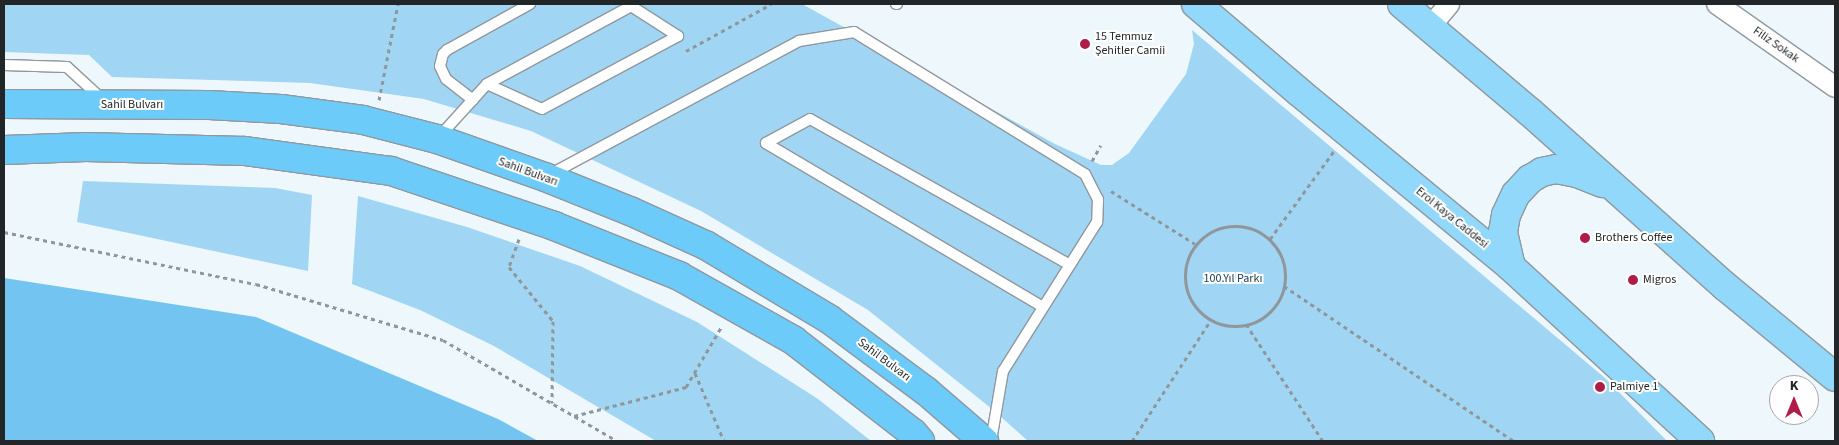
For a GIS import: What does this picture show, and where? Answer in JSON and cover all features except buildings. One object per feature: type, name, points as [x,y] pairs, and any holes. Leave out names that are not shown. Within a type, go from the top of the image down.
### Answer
[{"type":"highway","name":"Sahil Bulvarı","points":[[4,104],[252,107],[312,112],[374,122],[437,139],[544,177],[670,228],[756,274],[853,337],[926,391],[984,441]]},
{"type":"highway","points":[[4,150],[86,147],[244,151],[391,171],[528,217],[679,276],[793,340],[913,433],[920,441]]},
{"type":"main road","name":"Erol Kaya Caddesi","points":[[1196,4],[1511,267],[1696,440]]},
{"type":"main road","points":[[1402,4],[1615,188],[1726,287],[1835,377]]},
{"type":"main road","points":[[1511,267],[1503,232],[1506,215],[1516,194],[1530,179],[1542,172],[1556,169],[1577,173],[1615,188]]},
{"type":"street","points":[[1430,28],[1449,4]]},
{"type":"street","name":"Filiz Sokak","points":[[1717,4],[1835,87]]},
{"type":"lane","points":[[472,100],[446,79],[440,66],[443,54],[530,4]]},
{"type":"lane","points":[[437,139],[488,84],[630,5],[678,36],[542,109],[488,84]]},
{"type":"lane","points":[[544,177],[798,41],[854,32],[1085,174],[1098,199],[1097,222],[1003,370],[991,441]]},
{"type":"lane","points":[[4,65],[67,67],[109,105]]},
{"type":"lane","points":[[1044,307],[766,143],[810,119],[1070,265]]},
{"type":"path","points":[[374,122],[398,4]]},
{"type":"path","points":[[1270,240],[1347,132]]},
{"type":"path","points":[[1101,145],[1085,174],[1195,244]]},
{"type":"path","points":[[528,217],[509,267],[553,322],[552,403]]},
{"type":"path","points":[[1192,302],[1201,312],[1211,320],[1234,326],[1246,324],[1259,319],[1271,311],[1279,300],[1284,286],[1285,270],[1280,253],[1270,240],[1256,230],[1240,225],[1223,226],[1208,233],[1195,244],[1184,276],[1187,290],[1192,302],[1200,311],[1222,324],[1246,324],[1259,319],[1279,299],[1284,286],[1284,269],[1280,253],[1270,240],[1257,231],[1240,226],[1216,230],[1195,244]]},
{"type":"path","points":[[4,232],[256,284],[443,340],[617,441]]},
{"type":"path","points":[[1284,286],[1514,441]]},
{"type":"path","points":[[573,416],[686,387],[733,306]]},
{"type":"path","points":[[1132,441],[1211,320]]},
{"type":"path","points":[[1246,324],[1323,441]]},
{"type":"path","points":[[694,373],[724,441]]},
{"type":"green space","name":"100.Yıl Parkı","points":[[4,4],[802,4],[1055,144],[1101,165],[1112,165],[1129,153],[1186,74],[1194,44],[1192,30],[1605,378],[1667,441],[1028,441],[992,409],[868,310],[701,211],[531,131],[424,99],[310,83],[112,77],[89,55],[4,52]]},
{"type":"green space","points":[[83,181],[275,188],[312,195],[308,271],[77,222]]},
{"type":"green space","points":[[358,196],[467,227],[580,266],[697,322],[818,399],[871,441],[656,441],[494,346],[420,310],[352,284]]},
{"type":"shaded area","points":[[4,278],[256,317],[498,419],[538,441],[4,441]]},
{"type":"place","name":"15 Temmuz Şehitler Camii","points":[[1085,44]]},
{"type":"place","name":"Brothers Coffee","points":[[1585,238]]},
{"type":"place","name":"Migros","points":[[1633,280]]},
{"type":"place","name":"Palmiye 1","points":[[1600,387]]}]
